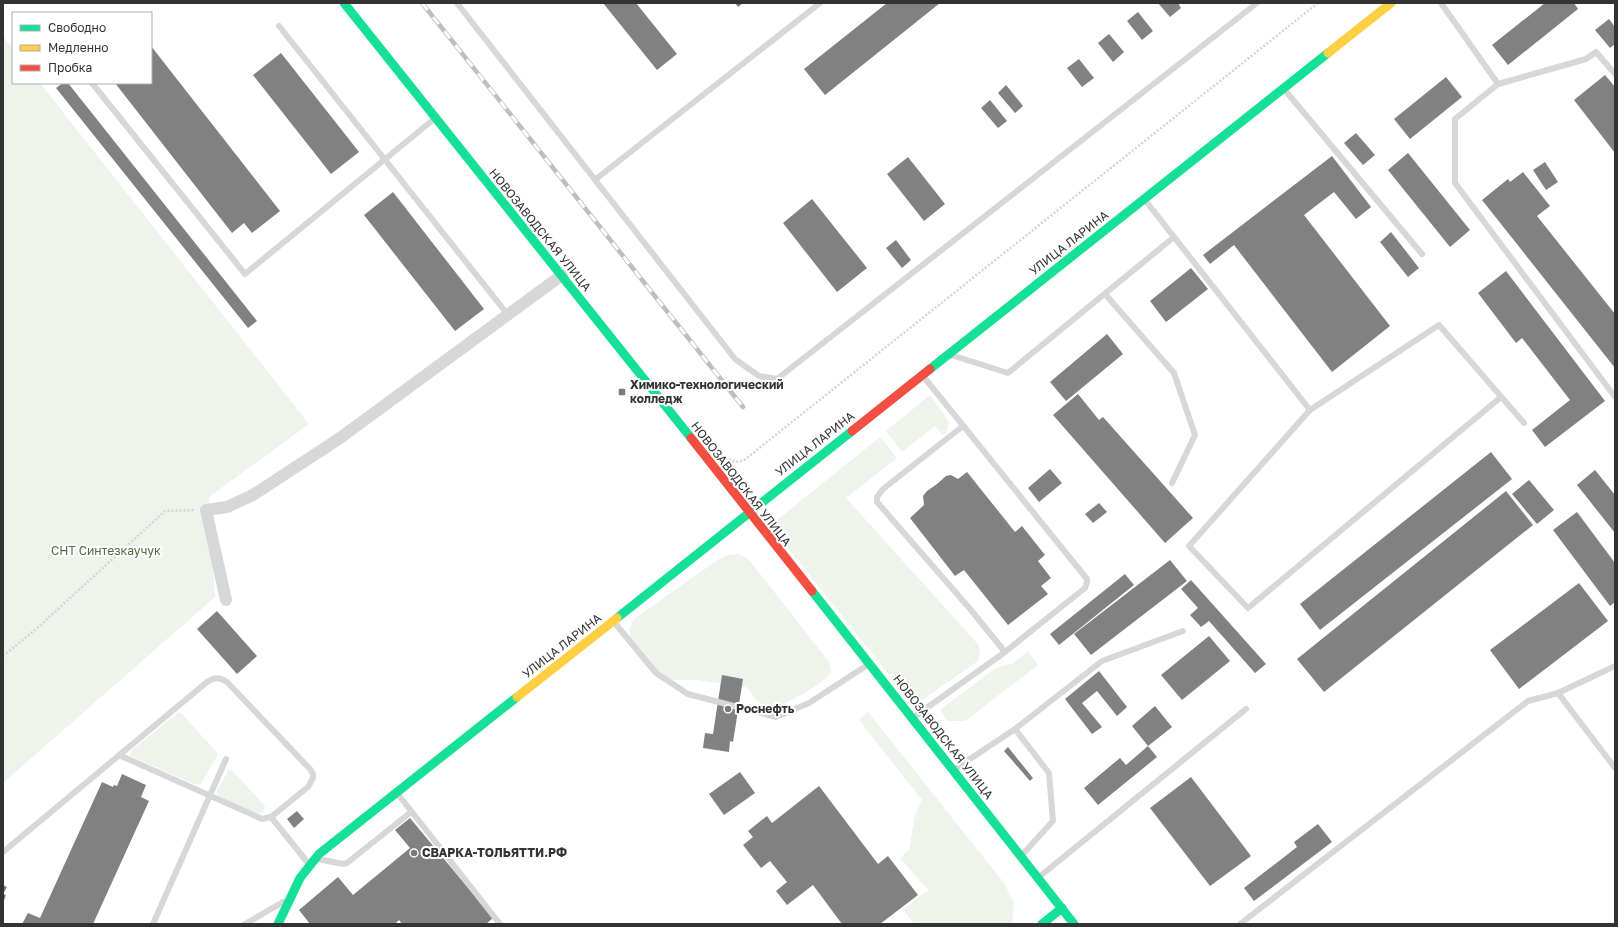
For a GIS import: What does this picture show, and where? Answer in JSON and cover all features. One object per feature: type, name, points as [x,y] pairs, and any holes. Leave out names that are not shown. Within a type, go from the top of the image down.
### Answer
[{"type":"main road","name":"НОВОЗАВОДСКАЯ УЛИЦА","points":[[344,3],[562,275],[748,512],[870,663],[1074,924]]},
{"type":"main road","name":"УЛИЦА ЛАРИНА","points":[[278,924],[288,900],[312,862],[396,792],[1391,3]]},
{"type":"main road","points":[[1042,924],[1062,908]]},
{"type":"street","points":[[226,600],[206,510],[227,507],[253,495],[340,438],[562,275]]},
{"type":"lane","points":[[457,3],[596,179],[735,359],[760,376],[777,380],[1257,3]]},
{"type":"lane","points":[[596,179],[820,3]]},
{"type":"lane","points":[[1441,3],[1498,84]]},
{"type":"lane","points":[[279,26],[508,315]]},
{"type":"lane","points":[[1615,74],[1596,52],[1586,59],[1498,84],[1455,119],[1454,183],[1615,397]]},
{"type":"lane","points":[[93,84],[244,274],[435,118]]},
{"type":"lane","points":[[1283,88],[1422,254]]},
{"type":"lane","points":[[1144,198],[1310,410]]},
{"type":"lane","points":[[948,354],[1008,373],[1174,237]]},
{"type":"lane","points":[[1105,294],[1174,373],[1195,435],[1172,483]]},
{"type":"lane","points":[[1501,397],[1248,608],[1189,546],[1310,410],[1439,325],[1524,423]]},
{"type":"lane","points":[[913,718],[1005,652],[1085,588],[1087,582],[922,374]]},
{"type":"lane","points":[[963,426],[883,489],[877,497],[877,502],[971,610],[1005,652]]},
{"type":"lane","points":[[612,621],[656,673],[688,694],[776,717],[809,703],[870,663]]},
{"type":"lane","points":[[953,770],[1015,729],[1102,661],[1183,631]]},
{"type":"lane","points":[[1240,924],[1528,701],[1558,693],[1615,666]]},
{"type":"lane","points":[[3,852],[119,755],[212,678],[221,678],[227,682],[313,774],[312,782],[308,787],[267,819],[257,818],[119,755]]},
{"type":"lane","points":[[1558,693],[1615,768]]},
{"type":"lane","points":[[1038,878],[1246,709]]},
{"type":"lane","points":[[1015,729],[1049,773],[1053,821],[1021,856]]},
{"type":"lane","points":[[153,924],[226,759]]},
{"type":"lane","points":[[396,792],[500,924]]},
{"type":"lane","points":[[271,817],[312,862],[343,864],[348,863],[411,812]]},
{"type":"lane","points":[[245,924],[288,900]]},
{"type":"path","points":[[730,460],[735,462],[743,461],[1318,3]]},
{"type":"path","points":[[3,656],[35,630],[165,511],[206,510]]},
{"type":"green space","name":"СНТ Синтезкаучук","points":[[3,36],[12,48],[12,84],[41,84],[309,424],[209,497],[215,597],[3,783]]},
{"type":"green space","points":[[930,395],[949,422],[947,431],[943,436],[935,426],[902,452],[886,431]]},
{"type":"green space","points":[[880,437],[897,458],[846,498],[976,642],[980,651],[980,657],[977,662],[922,700],[909,700],[780,538],[777,531],[777,520]]},
{"type":"green space","points":[[737,554],[750,561],[829,662],[831,667],[830,674],[820,683],[781,705],[768,708],[765,707],[746,687],[697,680],[670,680],[651,670],[631,646],[629,629],[635,618],[719,559],[728,555]]},
{"type":"green space","points":[[1028,651],[1038,665],[965,721],[947,721],[940,710],[996,668],[1012,664]]},
{"type":"green space","points":[[868,712],[1004,883],[1014,903],[1012,924],[914,924],[903,910],[928,890],[900,858],[909,850],[915,815],[922,800],[859,720]]},
{"type":"green space","points":[[178,713],[181,713],[218,754],[201,784],[194,784],[130,755],[132,750]]},
{"type":"green space","points":[[232,770],[265,806],[263,812],[258,814],[221,798],[217,794],[217,790],[228,771]]},
{"type":"building","points":[[603,3],[636,3],[677,54],[657,70]]},
{"type":"building","points":[[735,3],[743,3],[738,7]]},
{"type":"building","points":[[887,3],[940,3],[825,95],[804,69]]},
{"type":"building","points":[[1158,3],[1178,3],[1181,8],[1170,17]]},
{"type":"building","points":[[1545,3],[1574,3],[1578,9],[1508,65],[1492,45]]},
{"type":"building","points":[[1138,12],[1153,31],[1142,40],[1127,21]]},
{"type":"building","points":[[1609,19],[1615,27],[1615,44],[1610,48],[1595,30]]},
{"type":"building","points":[[1109,34],[1124,52],[1113,62],[1098,43]]},
{"type":"building","points":[[152,47],[280,211],[252,233],[244,223],[232,233],[116,84],[152,84]]},
{"type":"building","points":[[281,53],[359,152],[331,174],[253,75]]},
{"type":"building","points":[[1079,59],[1094,78],[1082,87],[1067,68]]},
{"type":"building","points":[[1605,75],[1615,87],[1615,153],[1574,100]]},
{"type":"building","points":[[1446,77],[1462,97],[1410,139],[1394,119]]},
{"type":"building","points":[[62,84],[69,84],[257,321],[248,328],[56,88]]},
{"type":"building","points":[[1006,85],[1023,106],[1015,113],[998,93]]},
{"type":"building","points":[[990,100],[1007,121],[998,128],[981,108]]},
{"type":"building","points":[[1356,133],[1375,155],[1363,165],[1344,143]]},
{"type":"building","points":[[1408,153],[1470,230],[1450,247],[1388,170]]},
{"type":"building","points":[[1332,156],[1371,207],[1356,219],[1334,192],[1304,215],[1390,326],[1332,372],[1234,245],[1210,264],[1203,255]]},
{"type":"building","points":[[908,157],[945,204],[924,221],[887,174]]},
{"type":"building","points":[[1545,162],[1558,182],[1546,190],[1533,170]]},
{"type":"building","points":[[1523,172],[1550,206],[1537,216],[1615,314],[1615,368],[1482,200],[1508,179],[1510,182]]},
{"type":"building","points":[[393,192],[484,309],[455,331],[364,215]]},
{"type":"building","points":[[812,199],[867,268],[837,292],[783,223]]},
{"type":"building","points":[[1391,232],[1419,268],[1408,277],[1380,242]]},
{"type":"building","points":[[896,240],[911,260],[902,268],[886,248]]},
{"type":"building","points":[[1191,268],[1208,289],[1166,322],[1150,301]]},
{"type":"building","points":[[1506,271],[1605,401],[1545,447],[1532,430],[1570,400],[1522,338],[1516,343],[1478,293]]},
{"type":"building","points":[[1107,334],[1123,354],[1066,401],[1050,382]]},
{"type":"building","points":[[1078,394],[1099,420],[1103,417],[1193,518],[1165,543],[1053,415]]},
{"type":"building","points":[[1491,452],[1512,479],[1320,630],[1300,604]]},
{"type":"building","points":[[1050,469],[1062,483],[1039,502],[1028,488]]},
{"type":"building","points":[[1595,470],[1615,495],[1615,533],[1577,485]]},
{"type":"building","points":[[967,472],[1015,532],[1022,526],[1045,555],[1038,561],[1051,578],[1041,586],[1048,594],[1008,625],[964,570],[955,576],[910,518],[924,505],[923,496],[927,491],[946,476],[951,475],[958,479]]},
{"type":"building","points":[[1529,480],[1554,510],[1537,524],[1512,494]]},
{"type":"building","points":[[1506,491],[1533,525],[1324,692],[1297,659]]},
{"type":"building","points":[[1099,503],[1107,512],[1093,523],[1085,514]]},
{"type":"building","points":[[1577,512],[1615,563],[1615,602],[1610,606],[1553,530]]},
{"type":"building","points":[[1170,560],[1187,581],[1091,655],[1074,634]]},
{"type":"building","points":[[1125,574],[1134,585],[1059,645],[1050,634]]},
{"type":"building","points":[[1191,580],[1266,664],[1255,673],[1209,621],[1201,627],[1190,615],[1198,608],[1181,589]]},
{"type":"building","points":[[1579,583],[1608,621],[1519,689],[1490,650]]},
{"type":"building","points":[[217,611],[257,656],[237,674],[197,629]]},
{"type":"building","points":[[1209,636],[1230,661],[1182,700],[1161,675]]},
{"type":"building","points":[[1099,671],[1127,707],[1117,716],[1097,691],[1082,703],[1102,727],[1092,734],[1065,699]]},
{"type":"building","points":[[722,675],[743,679],[733,742],[730,741],[729,752],[703,748],[705,733],[713,734]]},
{"type":"building","points":[[1155,706],[1172,727],[1148,746],[1132,726]]},
{"type":"building","points":[[1148,746],[1157,757],[1098,805],[1084,788],[1120,758],[1126,765]]},
{"type":"building","points":[[1008,747],[1033,778],[1030,781],[1004,751]]},
{"type":"building","points":[[740,772],[755,793],[724,815],[709,794]]},
{"type":"building","points":[[122,774],[146,785],[141,797],[149,801],[93,924],[22,924],[28,913],[40,918],[102,782],[113,787],[114,785],[117,786]]},
{"type":"building","points":[[1191,777],[1251,856],[1210,886],[1150,808]]},
{"type":"building","points":[[819,786],[878,864],[888,856],[918,895],[880,924],[842,924],[813,885],[787,905],[776,891],[787,882],[770,861],[761,868],[743,845],[753,837],[748,831],[767,816],[772,823]]},
{"type":"building","points":[[297,811],[304,819],[294,828],[287,819]]},
{"type":"building","points":[[410,818],[493,918],[486,924],[402,924],[399,920],[395,924],[310,924],[299,910],[338,877],[353,895],[410,848],[395,830]]},
{"type":"building","points":[[1318,824],[1332,842],[1254,901],[1244,888],[1297,847],[1294,842]]},
{"type":"building","points":[[3,885],[7,887],[3,894]]},
{"type":"building","points":[[3,894],[6,895],[3,903]]},
{"type":"railway","points":[[422,3],[743,407]]},
{"type":"traffic: fast","points":[[344,3],[691,438]]},
{"type":"traffic: fast","points":[[930,369],[1328,53]]},
{"type":"traffic: fast","points":[[617,618],[852,431]]},
{"type":"traffic: fast","points":[[812,591],[1074,924]]},
{"type":"traffic: fast","points":[[278,924],[300,878],[319,854],[517,697]]},
{"type":"traffic: fast","points":[[1042,924],[1062,908]]},
{"type":"traffic: slow","points":[[1328,53],[1391,3]]},
{"type":"traffic: slow","points":[[517,697],[617,618]]},
{"type":"traffic: jam","points":[[852,431],[930,369]]},
{"type":"traffic: jam","points":[[691,438],[812,591]]},
{"type":"place","name":"Химико-технологический колледж","points":[[622,392]]},
{"type":"place","name":"Роснефть","points":[[728,709]]},
{"type":"place","name":"СВАРКА-ТОЛЬЯТТИ.РФ","points":[[414,853]]}]
